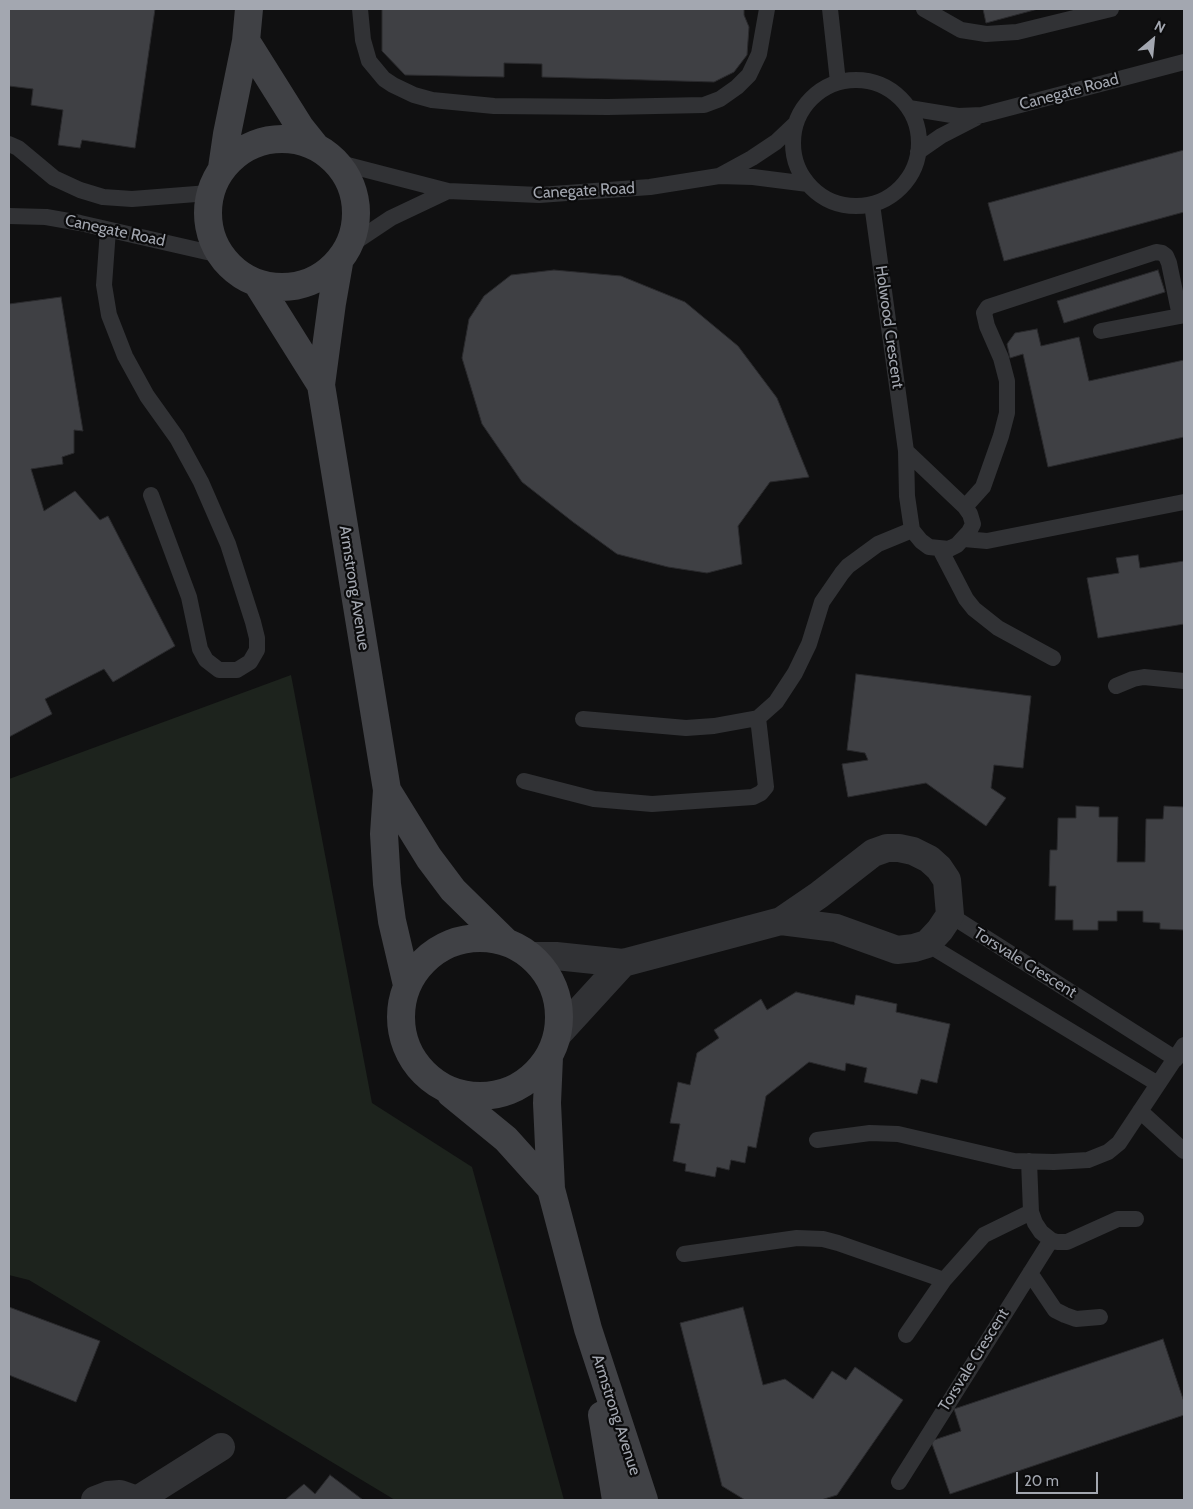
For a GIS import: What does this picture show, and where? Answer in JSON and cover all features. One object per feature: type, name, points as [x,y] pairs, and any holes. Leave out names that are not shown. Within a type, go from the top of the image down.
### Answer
[{"type":"street","name":"Armstrong Avenue","points":[[222,168],[246,41],[249,9]]},
{"type":"street","name":"Armstrong Avenue","points":[[246,41],[300,127],[347,177],[354,195],[357,213],[332,303],[321,385],[387,790],[384,834],[387,884],[392,921],[407,985]]},
{"type":"street","name":"Armstrong Avenue","points":[[326,154],[297,140],[276,138],[255,143],[236,153],[222,168],[209,193],[207,214],[210,236],[220,255],[236,272],[257,283],[280,288],[303,285],[324,275],[345,253]]},
{"type":"street","name":"Armstrong Avenue","points":[[257,283],[321,385]]},
{"type":"street","name":"Armstrong Avenue","points":[[387,790],[429,858],[448,883],[506,942]]},
{"type":"street","points":[[531,956],[556,956],[623,963],[781,921],[873,853],[894,848],[913,851],[929,859],[939,868],[947,880],[950,915],[928,944],[914,948],[898,950],[836,928],[781,921]]},
{"type":"street","name":"Armstrong Avenue","points":[[551,1189],[506,1139],[443,1087],[429,1078],[417,1066],[408,1051],[402,1035],[400,1018],[407,985],[426,958],[448,945],[472,938],[489,938],[506,942],[531,956],[552,983],[558,1000],[560,1017],[554,1046],[548,1103],[551,1189],[588,1329],[644,1500]]},
{"type":"street","points":[[554,1046],[623,963]]},
{"type":"street","name":"Armstrong Avenue","points":[[443,1087],[476,1097],[494,1096],[510,1091],[526,1082],[539,1071],[554,1046]]},
{"type":"street","name":"Armstrong Avenue","points":[[588,1329],[616,1500]]},
{"type":"street","points":[[95,1500],[108,1495],[120,1494],[137,1500],[221,1447]]},
{"type":"lane","points":[[360,9],[362,40],[369,60],[384,79],[414,95],[432,100],[494,106],[608,107],[704,104],[720,99],[737,87],[753,68],[759,54],[767,9]]},
{"type":"lane","points":[[830,9],[838,82]]},
{"type":"lane","points":[[924,9],[961,30],[986,34],[1017,32],[1111,9]]},
{"type":"lane","name":"Canegate Road","points":[[908,108],[958,116],[982,115],[1184,62]]},
{"type":"lane","name":"Canegate Road","points":[[858,80],[878,84],[895,93],[908,108],[918,130],[918,152],[913,170],[903,185],[889,196],[872,204],[849,205],[826,198],[808,184],[797,166],[792,144],[795,124],[805,105],[819,91],[838,82],[858,80]]},
{"type":"lane","name":"Canegate Road","points":[[918,152],[942,136],[982,115]]},
{"type":"lane","name":"Canegate Road","points":[[719,176],[768,147],[795,124]]},
{"type":"lane","name":"Canegate Road","points":[[9,144],[18,148],[54,178],[80,190],[103,196],[132,199],[209,193]]},
{"type":"lane","name":"Canegate Road","points":[[326,154],[448,191],[539,194],[650,187],[719,176],[752,177],[808,184]]},
{"type":"lane","name":"Canegate Road","points":[[345,253],[391,218],[448,191]]},
{"type":"lane","name":"Holwood Crescent","points":[[872,204],[906,451],[907,496],[912,530]]},
{"type":"lane","name":"Canegate Road","points":[[9,216],[46,217],[146,237],[220,255]]},
{"type":"lane","points":[[108,230],[104,285],[112,323],[125,356],[147,396],[177,438],[201,482],[228,544],[253,622],[257,638],[257,650],[250,662],[237,670],[219,670],[206,660],[200,649],[189,597],[151,495]]},
{"type":"lane","points":[[965,507],[983,487],[1001,436],[1007,412],[1007,381],[1001,358],[987,326],[984,314],[988,307],[1156,252],[1166,256],[1182,315],[1100,331]]},
{"type":"lane","points":[[582,719],[686,728],[732,724],[758,718],[776,702],[795,673],[806,651],[822,602],[848,566],[878,544],[912,530],[929,547],[940,549],[949,549],[964,539],[972,524],[970,514],[906,451]]},
{"type":"lane","points":[[964,539],[987,540],[1002,538],[1184,502]]},
{"type":"lane","points":[[940,549],[966,599],[974,609],[998,628],[1053,658]]},
{"type":"lane","points":[[1116,686],[1144,677],[1184,681]]},
{"type":"lane","points":[[524,781],[594,799],[652,804],[753,797],[761,793],[766,787],[758,718]]},
{"type":"lane","name":"Torsvale Crescent","points":[[817,1140],[853,1135],[898,1134],[1014,1161],[1073,1162],[1088,1160],[1099,1157],[1119,1144],[1180,1052],[950,915]]},
{"type":"lane","name":"Torsvale Crescent","points":[[928,944],[1158,1084]]},
{"type":"lane","points":[[1140,1111],[1184,1151]]},
{"type":"lane","points":[[1029,1162],[1031,1212],[1041,1232],[1051,1240],[1068,1242],[1118,1218],[1136,1219]]},
{"type":"lane","points":[[906,1336],[944,1280],[984,1235],[1031,1212]]},
{"type":"lane","points":[[684,1254],[797,1238],[823,1239],[944,1280]]},
{"type":"lane","name":"Torsvale Crescent","points":[[900,1482],[1051,1240]]},
{"type":"lane","points":[[1030,1273],[1050,1303],[1061,1313],[1076,1319],[1100,1317]]},
{"type":"shaded area","points":[[291,675],[372,1103],[472,1167],[564,1500],[395,1500],[29,1280],[9,1275],[9,779]]},
{"type":"building","points":[[9,9],[155,9],[135,148],[82,140],[80,148],[58,145],[63,110],[31,105],[33,89],[9,86]]},
{"type":"building","points":[[382,9],[744,9],[744,15],[749,27],[747,55],[734,72],[714,82],[542,77],[542,64],[504,63],[504,77],[405,75],[382,51]]},
{"type":"building","points":[[983,9],[1038,9],[986,23]]},
{"type":"building","points":[[1184,150],[1184,212],[1004,261],[988,203]]},
{"type":"building","points":[[554,270],[621,276],[685,302],[738,346],[777,398],[809,477],[770,482],[738,526],[742,564],[707,573],[668,567],[617,554],[522,482],[482,424],[462,358],[469,319],[484,296],[511,275]]},
{"type":"building","points":[[1158,270],[1165,292],[1064,323],[1057,301]]},
{"type":"building","points":[[61,297],[83,431],[74,430],[74,453],[62,457],[63,464],[31,469],[44,511],[75,491],[100,520],[108,516],[175,646],[113,682],[104,669],[45,699],[52,714],[9,737],[9,304]]},
{"type":"building","points":[[1037,329],[1041,346],[1079,337],[1089,381],[1184,360],[1184,437],[1048,467],[1023,354],[1010,358],[1007,344],[1015,333]]},
{"type":"building","points":[[1138,555],[1140,568],[1184,561],[1184,624],[1098,638],[1087,578],[1119,573],[1116,558]]},
{"type":"building","points":[[856,674],[1031,696],[1023,768],[994,765],[991,788],[1006,798],[986,826],[926,783],[848,797],[842,764],[868,760],[865,753],[847,750]]},
{"type":"building","points":[[1076,806],[1099,807],[1099,817],[1118,817],[1117,862],[1145,862],[1146,819],[1163,819],[1164,806],[1184,807],[1184,930],[1160,929],[1160,923],[1143,922],[1143,911],[1117,911],[1117,921],[1098,921],[1098,930],[1073,930],[1073,920],[1055,920],[1056,886],[1049,886],[1050,850],[1057,850],[1058,818],[1076,818]]},
{"type":"building","points":[[796,992],[854,1005],[856,995],[897,1004],[896,1012],[950,1024],[937,1083],[921,1079],[917,1094],[864,1082],[867,1068],[846,1063],[845,1071],[809,1062],[766,1096],[756,1148],[748,1146],[745,1163],[731,1160],[729,1170],[717,1167],[715,1177],[685,1171],[686,1164],[673,1161],[680,1124],[670,1123],[678,1082],[690,1085],[697,1053],[719,1038],[714,1030],[761,999],[767,1010]]},
{"type":"building","points":[[9,1307],[100,1341],[76,1402],[9,1375]]},
{"type":"building","points":[[743,1307],[763,1385],[785,1379],[813,1399],[832,1371],[846,1380],[855,1367],[903,1400],[837,1495],[821,1500],[745,1500],[722,1486],[680,1323]]},
{"type":"building","points":[[1163,1339],[1184,1402],[1184,1415],[950,1494],[931,1441],[961,1431],[954,1409]]},
{"type":"building","points":[[330,1475],[363,1500],[285,1500],[304,1484],[315,1494]]}]
